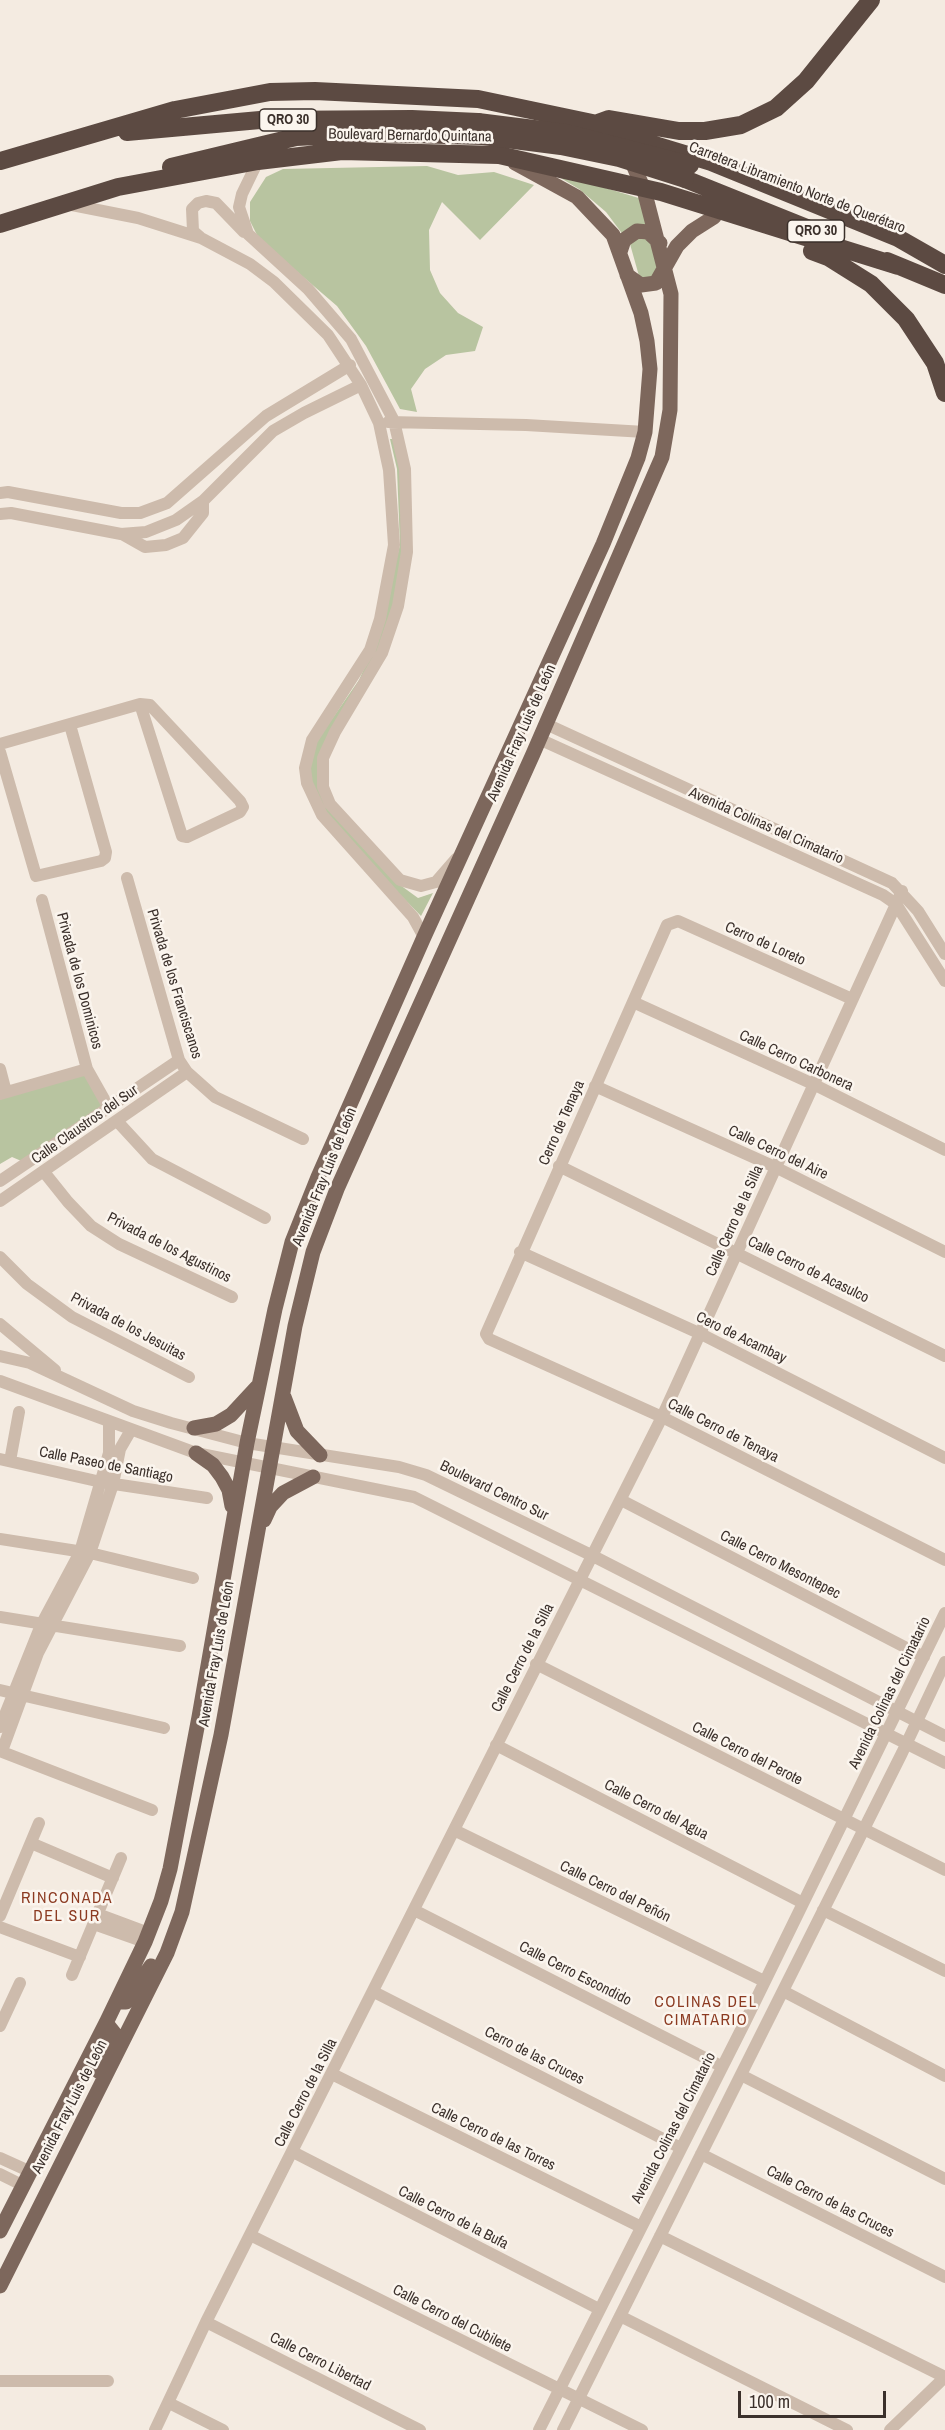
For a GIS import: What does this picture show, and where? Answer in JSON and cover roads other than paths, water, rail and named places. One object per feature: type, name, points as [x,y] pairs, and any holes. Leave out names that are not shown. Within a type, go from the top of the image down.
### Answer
[{"type":"highway","points":[[608,126],[705,131],[741,125],[776,108],[806,81],[871,0]]},
{"type":"highway","name":"QRO 30","points":[[0,161],[176,110],[270,92],[315,91],[478,99],[608,126]]},
{"type":"highway","points":[[342,151],[356,141],[499,146],[573,160],[581,159],[589,147],[587,141],[580,132],[549,113]]},
{"type":"highway","name":"Carretera Libramiento Norte de Querétaro","points":[[98,131],[129,132],[260,120],[412,119],[481,129],[688,172],[945,265]]},
{"type":"highway","points":[[608,126],[711,162],[898,238],[945,265]]},
{"type":"highway","name":"Carretera Libramiento Norte de Querétaro","points":[[118,187],[154,171],[193,160],[296,137],[481,129]]},
{"type":"highway","name":"Boulevard Bernardo Quintana","points":[[0,224],[118,187],[258,161],[342,151],[499,155],[644,190]]},
{"type":"highway","name":"Carretera Libramiento Norte de Querétaro","points":[[688,172],[945,285]]},
{"type":"highway","points":[[644,190],[668,202],[828,257],[871,284],[906,320],[935,363],[945,393]]},
{"type":"highway","points":[[644,190],[661,192],[898,266]]},
{"type":"main road","name":"Avenida Fray Luis de León","points":[[0,2286],[82,2125],[174,1935],[198,1848],[272,1448],[313,1252],[657,471],[667,439],[670,410],[671,294],[660,243],[644,190],[608,126]]},
{"type":"main road","name":"Avenida Fray Luis de León","points":[[0,2231],[117,2002],[147,1938],[170,1869],[247,1443],[292,1242],[318,1177],[424,937],[611,523],[638,458],[645,432],[650,369],[640,313],[620,252],[608,228],[577,197],[499,155]]},
{"type":"main road","points":[[627,275],[646,286],[656,283],[677,246],[692,231],[714,217]]},
{"type":"main road","points":[[620,252],[624,240],[637,231],[648,232],[660,243]]},
{"type":"main road","points":[[560,638],[579,648]]},
{"type":"main road","points":[[194,1428],[216,1424],[231,1415],[259,1385]]},
{"type":"main road","points":[[283,1394],[297,1431],[320,1455]]},
{"type":"main road","points":[[196,1453],[213,1465],[229,1490],[232,1502],[231,1527]]},
{"type":"main road","points":[[257,1534],[270,1507],[283,1493],[313,1477]]},
{"type":"main road","points":[[117,2002],[126,2002],[132,1996],[163,1947],[174,1935]]},
{"type":"main road","points":[[82,2125],[86,2099],[114,2033],[106,2023]]},
{"type":"main road","points":[[0,2275],[16,2253]]},
{"type":"street","points":[[251,238],[242,220],[239,207],[242,194],[258,161]]},
{"type":"street","points":[[424,937],[413,917],[322,815],[312,800],[305,768],[312,740],[370,650],[382,609],[394,545],[389,470],[379,423],[350,365],[328,335],[274,282],[250,264],[192,231],[190,220],[192,209],[198,203],[216,202],[251,238],[308,289],[339,323],[363,358],[394,422],[405,469],[407,552],[403,580],[390,633],[382,653],[323,758],[323,787],[330,804],[400,880],[411,885],[421,886],[436,882],[464,848]]},
{"type":"street","points":[[63,203],[138,218],[201,238]]},
{"type":"street","points":[[0,493],[8,492],[104,510],[140,513],[166,503],[266,416],[350,365]]},
{"type":"street","points":[[121,534],[146,532],[176,520],[203,501],[273,431],[361,385]]},
{"type":"street","points":[[379,423],[526,425],[645,432]]},
{"type":"street","points":[[0,514],[11,513],[100,529],[121,534],[145,547],[166,545],[183,538],[204,513],[203,501]]},
{"type":"street","points":[[100,529],[104,510]]},
{"type":"street","points":[[0,744],[140,704],[150,705],[240,801],[243,807],[240,812],[195,834],[182,836],[140,704]]},
{"type":"street","name":"Avenida Colinas del Cimatario","points":[[546,724],[892,883],[902,891],[945,954]]},
{"type":"street","points":[[0,752],[36,876],[101,861],[105,858],[106,852],[70,725]]},
{"type":"street","name":"Avenida Colinas del Cimatario","points":[[539,739],[872,890],[896,904],[945,981]]},
{"type":"street","name":"Privada de los Franciscanos","points":[[127,879],[179,1060],[186,1072],[215,1096],[303,1139]]},
{"type":"street","name":"Calle Cerro de la Silla","points":[[155,2430],[206,2322],[662,1417],[902,891]]},
{"type":"street","name":"Privada de los Dominicos","points":[[42,900],[87,1069],[109,1108]]},
{"type":"street","name":"Cerro de Loreto","points":[[667,925],[678,921],[852,999]]},
{"type":"street","name":"Cerro de Tenaya","points":[[486,1334],[520,1252],[667,925]]},
{"type":"street","name":"Calle Cerro Carbonera","points":[[633,1002],[813,1084],[945,1150]]},
{"type":"street","name":"Calle Claustros del Sur","points":[[0,1181],[179,1060]]},
{"type":"street","points":[[0,1069],[3,1093]]},
{"type":"street","name":"Privada de los Dominicos","points":[[3,1093],[87,1069]]},
{"type":"street","name":"Calle Claustros del Sur","points":[[0,1201],[186,1072]]},
{"type":"street","name":"Calle Cerro del Aire","points":[[596,1086],[775,1167],[945,1252]]},
{"type":"street","points":[[117,1121],[153,1160],[265,1218]]},
{"type":"street","points":[[74,1132],[84,1144]]},
{"type":"street","name":"Calle Cerro de Acasulco","points":[[559,1166],[945,1356]]},
{"type":"street","name":"Privada de los Agustinos","points":[[44,1172],[91,1226],[119,1244],[232,1297]]},
{"type":"street","name":"Cero de Acambay","points":[[520,1252],[701,1334],[945,1458]]},
{"type":"street","name":"Privada de los Jesuitas","points":[[0,1257],[27,1284],[72,1317],[189,1377]]},
{"type":"street","points":[[0,1324],[63,1377]]},
{"type":"street","name":"Calle Cerro de Tenaya","points":[[486,1334],[489,1339],[662,1417],[945,1560]]},
{"type":"street","name":"Boulevard Centro Sur","points":[[0,1356],[30,1363],[133,1411],[247,1443],[399,1467],[426,1475],[592,1556],[945,1736]]},
{"type":"street","points":[[0,1381],[196,1453],[414,1497],[945,1763]]},
{"type":"street","points":[[5,1460],[19,1412]]},
{"type":"street","points":[[107,1483],[109,1422]]},
{"type":"street","points":[[0,1727],[38,1653],[46,1626],[85,1553],[107,1483],[120,1449],[131,1430]]},
{"type":"street","name":"Calle Paseo de Santiago","points":[[5,1460],[107,1483],[207,1498]]},
{"type":"street","name":"Calle Cerro Mesontepec","points":[[621,1500],[924,1657]]},
{"type":"street","points":[[0,1539],[85,1553],[193,1578]]},
{"type":"street","name":"Avenida Colinas del Cimatario","points":[[539,2430],[745,2022],[924,1657],[942,1630],[945,1613]]},
{"type":"street","points":[[0,1617],[180,1646]]},
{"type":"street","points":[[563,2430],[907,1744],[945,1662]]},
{"type":"street","name":"Calle Cerro del Perote","points":[[536,1664],[945,1870]]},
{"type":"street","points":[[0,1690],[164,1728]]},
{"type":"street","points":[[19,1693],[1,1751],[152,1810]]},
{"type":"street","name":"Calle Cerro del Agua","points":[[496,1744],[803,1903]]},
{"type":"street","points":[[0,1916],[39,1823]]},
{"type":"street","name":"Calle Cerro del Peñón","points":[[454,1830],[764,1981]]},
{"type":"street","points":[[31,1843],[113,1878]]},
{"type":"street","points":[[72,1975],[122,1858]]},
{"type":"street","name":"Calle Cerro Escondido","points":[[414,1910],[721,2066]]},
{"type":"street","points":[[823,1910],[945,1971]]},
{"type":"street","points":[[96,1919],[147,1938]]},
{"type":"street","points":[[0,1927],[80,1957]]},
{"type":"street","points":[[784,1942],[803,1951]]},
{"type":"street","points":[[0,2026],[3,2012],[20,1983]]},
{"type":"street","points":[[783,1991],[945,2076]]},
{"type":"street","name":"Cerro de las Cruces","points":[[374,1992],[681,2148]]},
{"type":"street","points":[[745,2022],[763,2031]]},
{"type":"street","name":"Calle Cerro de las Torres","points":[[332,2074],[641,2227]]},
{"type":"street","points":[[741,2075],[945,2179]]},
{"type":"street","points":[[702,2106],[721,2115]]},
{"type":"street","name":"Calle Cerro de la Bufa","points":[[293,2152],[600,2310]]},
{"type":"street","name":"Calle Cerro de las Cruces","points":[[701,2154],[945,2277]]},
{"type":"street","points":[[0,2158],[31,2172]]},
{"type":"street","points":[[0,2174],[24,2186]]},
{"type":"street","points":[[659,2191],[678,2200]]},
{"type":"street","name":"Calle Cerro del Cubilete","points":[[250,2235],[642,2430]]},
{"type":"street","points":[[660,2236],[945,2377],[890,2430]]},
{"type":"street","points":[[620,2268],[640,2278]]},
{"type":"street","points":[[620,2316],[847,2430]]},
{"type":"street","name":"Calle Cerro Libertad","points":[[206,2322],[420,2430]]},
{"type":"street","points":[[0,2381],[108,2380]]},
{"type":"street","points":[[169,2403],[223,2430]]},
{"type":"district","name":"RINCONADA DEL SUR","points":[[67,1908]]},
{"type":"district","name":"COLINAS DEL CIMATARIO","points":[[706,2012]]}]
